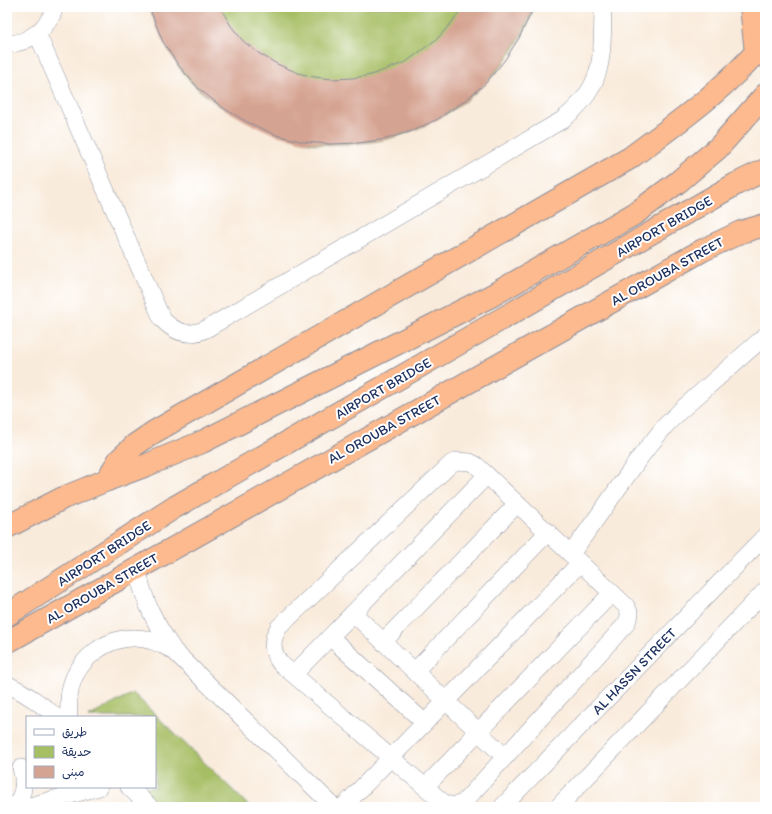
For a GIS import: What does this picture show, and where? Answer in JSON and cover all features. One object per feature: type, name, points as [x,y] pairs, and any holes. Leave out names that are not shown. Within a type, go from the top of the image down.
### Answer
[{"type":"highway","points":[[7,527],[63,498],[107,480],[119,460],[135,445],[154,432],[630,158],[701,104],[762,50],[751,7]]},
{"type":"highway","name":"AIRPORT BRIDGE","points":[[107,480],[202,442],[491,296],[636,213],[678,182],[718,148],[765,95]]},
{"type":"highway","name":"AIRPORT BRIDGE","points":[[7,615],[175,507],[736,184],[765,170]]},
{"type":"highway","points":[[741,232],[765,210]]},
{"type":"highway","name":"AL OROUBA STREET","points":[[7,642],[703,250],[741,232],[765,225]]},
{"type":"street","points":[[7,44],[25,40],[37,33],[47,24],[55,7]]},
{"type":"street","points":[[37,33],[162,320],[175,331],[192,334],[200,332],[215,324],[562,120],[573,112],[591,90],[597,77],[601,63],[603,7]]},
{"type":"street","points":[[343,807],[446,701],[576,559],[641,456],[665,426],[765,336]]},
{"type":"street","points":[[463,461],[476,465],[576,559],[628,610],[629,619],[464,802],[460,804],[450,806],[445,804],[280,663],[273,649],[274,634],[278,627],[452,463],[463,461]]},
{"type":"street","points":[[294,674],[487,475]]},
{"type":"street","points":[[383,642],[518,504]]},
{"type":"street","points":[[415,671],[548,532]]},
{"type":"street","name":"AL HASSN STREET","points":[[502,807],[765,536]]},
{"type":"street","points":[[136,568],[151,614],[174,651],[334,807]]},
{"type":"street","points":[[567,804],[765,591]]},
{"type":"street","points":[[425,786],[612,593]]},
{"type":"street","points":[[353,613],[505,756]]},
{"type":"street","points":[[330,637],[425,723]]},
{"type":"street","points":[[69,716],[69,692],[76,671],[91,654],[110,642],[132,638],[154,641],[174,651]]},
{"type":"street","points":[[7,684],[23,692],[55,716]]},
{"type":"street","points":[[12,806],[19,801],[24,788],[24,781],[18,768]]},
{"type":"street","points":[[12,806],[38,806],[96,788]]},
{"type":"street","points":[[130,788],[150,807]]},
{"type":"green space","points":[[149,7],[534,7],[524,31],[511,53],[495,73],[477,91],[457,107],[435,120],[411,131],[387,139],[348,144],[314,144],[286,135],[231,112],[198,89],[182,71],[169,51]]},
{"type":"green space","points":[[133,693],[250,807],[159,807],[139,788],[156,788],[156,716],[90,716]]},
{"type":"building","points":[[149,7],[220,7],[231,26],[243,41],[260,54],[277,64],[298,73],[332,79],[371,75],[406,62],[438,38],[452,22],[462,7],[534,7],[519,38],[504,61],[485,84],[463,102],[438,119],[412,131],[386,139],[359,143],[330,144],[304,142],[276,135],[247,122],[223,108],[198,88],[178,65],[163,42]]}]
